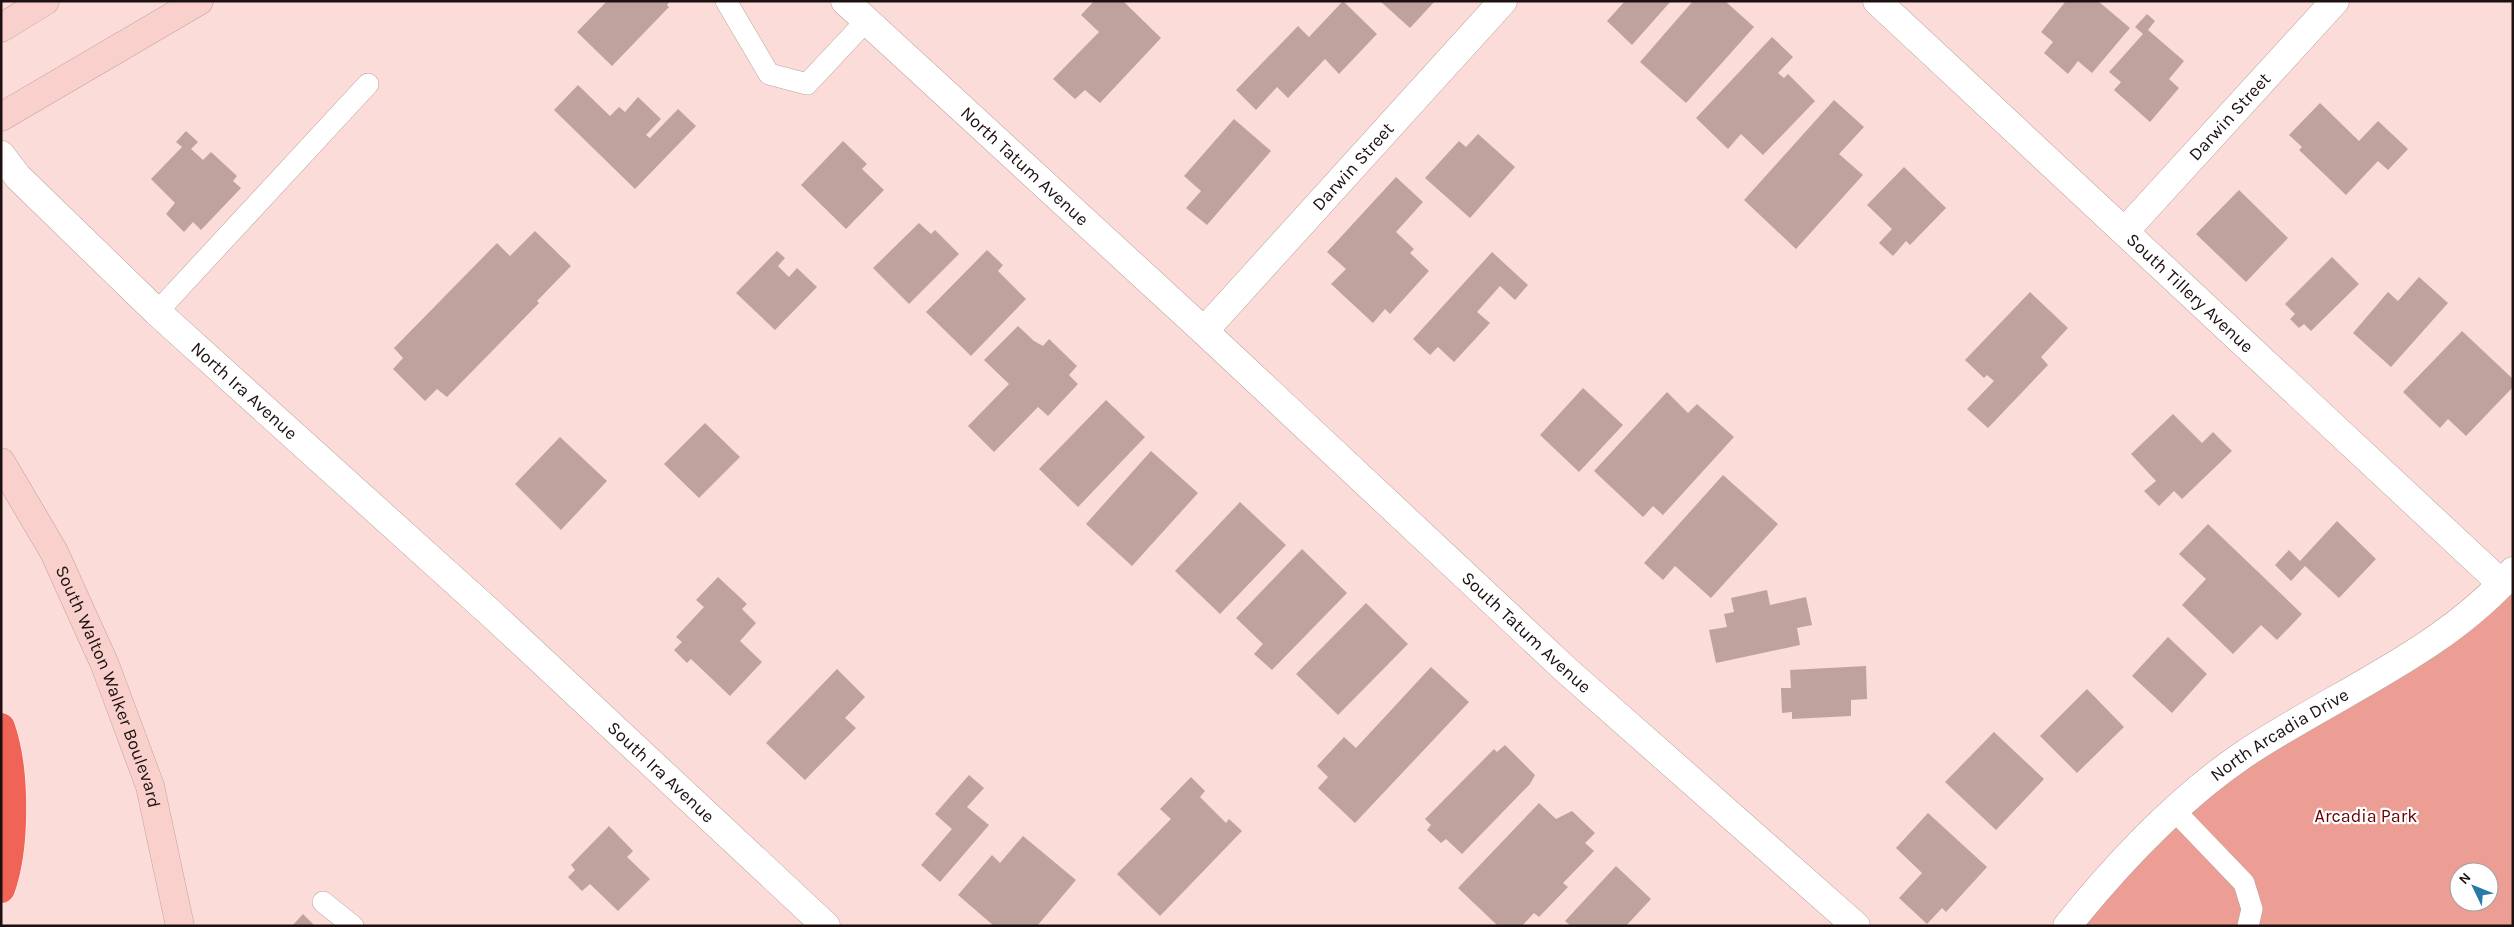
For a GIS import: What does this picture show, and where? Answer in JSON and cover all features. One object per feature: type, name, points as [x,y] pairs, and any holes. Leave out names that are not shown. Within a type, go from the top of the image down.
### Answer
[{"type":"highway","points":[[1,728],[11,784],[12,836],[1,889]]},
{"type":"main road","points":[[1,28],[45,1]]},
{"type":"main road","points":[[1,117],[199,1]]},
{"type":"main road","name":"South Walton Walker Boulevard","points":[[1,462],[54,552],[105,665],[150,786],[180,926]]},
{"type":"street","name":"North Tatum Avenue","points":[[845,1],[1204,331]]},
{"type":"street","name":"Darwin Street","points":[[1204,331],[1503,1]]},
{"type":"street","name":"South Tillery Avenue","points":[[1877,1],[2125,231],[2507,578]]},
{"type":"street","name":"Darwin Street","points":[[2125,231],[2335,1]]},
{"type":"street","name":"North Ira Avenue","points":[[1,155],[18,177],[158,312],[496,618]]},
{"type":"street","name":"South Tatum Avenue","points":[[1204,331],[1565,669],[1856,926]]},
{"type":"street","name":"North Arcadia Drive","points":[[2067,926],[2089,898],[2174,810],[2208,780],[2244,754],[2460,622],[2507,578]]},
{"type":"street","name":"South Ira Avenue","points":[[496,618],[826,926]]},
{"type":"lane","points":[[726,1],[769,74],[807,84],[866,21]]},
{"type":"lane","points":[[158,312],[368,84]]},
{"type":"lane","points":[[2174,810],[2244,884],[2252,909],[2248,926]]},
{"type":"lane","points":[[323,902],[353,926]]},
{"type":"green space","name":"Arcadia Park","points":[[2513,594],[2513,926],[2083,926],[2210,786]]},
{"type":"building","points":[[607,1],[670,1],[667,5],[669,7],[612,66],[577,32]]},
{"type":"building","points":[[1094,1],[1123,1],[1161,38],[1100,103],[1085,90],[1075,99],[1053,79],[1099,32],[1081,15]]},
{"type":"building","points":[[1343,1],[1377,34],[1339,74],[1325,59],[1288,98],[1277,87],[1256,110],[1236,90],[1298,26],[1309,37]]},
{"type":"building","points":[[1380,1],[1435,1],[1410,28]]},
{"type":"building","points":[[1625,1],[1671,1],[1632,45],[1607,21]]},
{"type":"building","points":[[1693,1],[1725,1],[1754,27],[1686,103],[1640,62]]},
{"type":"building","points":[[2066,1],[2098,1],[2130,28],[2092,73],[2078,61],[2068,74],[2044,53],[2053,42],[2041,32]]},
{"type":"building","points":[[2147,14],[2155,21],[2148,30],[2184,61],[2169,79],[2179,88],[2150,122],[2114,90],[2121,82],[2109,72],[2143,34],[2135,27]]},
{"type":"building","points":[[1772,37],[1793,57],[1778,73],[1784,78],[1788,74],[1815,101],[1763,155],[1741,134],[1728,149],[1696,118]]},
{"type":"building","points":[[578,85],[610,116],[619,107],[625,112],[638,97],[661,119],[646,135],[650,138],[678,109],[696,126],[635,189],[554,110]]},
{"type":"building","points":[[1834,100],[1864,127],[1839,154],[1863,175],[1796,249],[1744,200]]},
{"type":"building","points":[[2320,103],[2359,141],[2378,121],[2408,149],[2388,170],[2378,161],[2346,195],[2299,150],[2302,147],[2289,135]]},
{"type":"building","points":[[1234,119],[1271,151],[1207,225],[1186,208],[1201,191],[1184,176]]},
{"type":"building","points":[[186,131],[198,142],[191,149],[203,160],[211,152],[237,176],[233,181],[241,188],[201,230],[193,222],[184,232],[166,214],[175,203],[151,179],[182,147],[176,142]]},
{"type":"building","points":[[1478,134],[1515,167],[1470,218],[1425,178],[1459,141],[1466,147]]},
{"type":"building","points":[[843,141],[867,164],[862,169],[884,190],[846,229],[801,185]]},
{"type":"building","points":[[1904,167],[1946,208],[1910,245],[1906,241],[1893,256],[1879,243],[1892,229],[1867,205]]},
{"type":"building","points":[[1396,177],[1423,202],[1396,232],[1414,249],[1410,253],[1429,271],[1390,314],[1385,309],[1373,323],[1331,284],[1346,269],[1327,252]]},
{"type":"building","points":[[2239,190],[2288,238],[2246,282],[2196,234]]},
{"type":"building","points":[[919,223],[931,234],[935,230],[959,254],[909,304],[873,268]]},
{"type":"building","points":[[535,231],[571,266],[537,301],[539,303],[447,397],[437,389],[425,401],[393,369],[403,358],[394,348],[497,243],[510,256]]},
{"type":"building","points":[[987,250],[1003,265],[998,271],[1026,299],[971,356],[926,312]]},
{"type":"building","points":[[777,251],[785,258],[778,266],[789,277],[797,268],[817,287],[775,330],[736,293]]},
{"type":"building","points":[[1492,252],[1528,285],[1515,300],[1500,286],[1477,312],[1490,323],[1454,362],[1438,347],[1430,355],[1413,339]]},
{"type":"building","points":[[2332,257],[2359,284],[2311,331],[2304,324],[2299,328],[2290,319],[2295,314],[2285,304]]},
{"type":"building","points":[[2419,277],[2448,303],[2391,367],[2353,333],[2388,292],[2398,301]]},
{"type":"building","points":[[2030,292],[2068,328],[2041,357],[2048,365],[1988,428],[1967,409],[1994,381],[1987,375],[1984,378],[1965,360]]},
{"type":"building","points":[[1018,326],[1034,341],[1043,346],[1049,339],[1077,366],[1069,375],[1078,384],[1048,416],[1038,407],[994,452],[968,426],[1009,384],[984,360]]},
{"type":"building","points":[[2462,331],[2513,379],[2513,387],[2466,436],[2448,419],[2440,428],[2403,392]]},
{"type":"building","points":[[1583,388],[1623,425],[1579,472],[1540,435]]},
{"type":"building","points":[[1667,392],[1688,413],[1697,404],[1734,437],[1663,515],[1653,506],[1643,517],[1594,471]]},
{"type":"building","points":[[1106,400],[1145,437],[1078,507],[1039,469]]},
{"type":"building","points":[[2173,414],[2202,443],[2213,432],[2232,451],[2182,499],[2174,491],[2159,506],[2144,491],[2156,481],[2131,454]]},
{"type":"building","points":[[705,423],[740,457],[699,498],[664,464]]},
{"type":"building","points":[[560,437],[607,481],[561,530],[515,484]]},
{"type":"building","points":[[1151,451],[1198,493],[1132,566],[1086,524]]},
{"type":"building","points":[[1723,475],[1778,524],[1711,598],[1675,566],[1663,580],[1644,563]]},
{"type":"building","points":[[1240,502],[1286,545],[1220,614],[1175,571]]},
{"type":"building","points":[[2337,521],[2376,559],[2339,598],[2305,566],[2291,581],[2275,565],[2289,550],[2300,561]]},
{"type":"building","points":[[2208,524],[2302,614],[2277,640],[2261,625],[2233,654],[2182,605],[2206,579],[2179,554]]},
{"type":"building","points":[[1302,549],[1347,593],[1272,670],[1254,654],[1263,644],[1236,618]]},
{"type":"building","points":[[718,577],[747,604],[742,609],[756,623],[740,641],[762,662],[730,696],[691,659],[687,663],[674,650],[682,642],[676,637],[704,607],[696,600]]},
{"type":"building","points":[[1767,590],[1770,605],[1806,597],[1812,625],[1797,628],[1800,645],[1716,663],[1709,630],[1727,627],[1724,614],[1734,612],[1731,598]]},
{"type":"building","points":[[1366,603],[1408,644],[1338,715],[1296,674]]},
{"type":"building","points":[[2168,637],[2207,674],[2172,713],[2132,676]]},
{"type":"building","points":[[1866,666],[1867,699],[1851,700],[1851,716],[1792,719],[1792,712],[1782,713],[1781,688],[1791,688],[1790,670]]},
{"type":"building","points":[[1431,667],[1469,702],[1355,823],[1318,788],[1328,777],[1317,766],[1344,737],[1356,748]]},
{"type":"building","points":[[837,669],[865,697],[845,718],[856,728],[805,780],[766,743]]},
{"type":"building","points":[[2087,689],[2124,727],[2077,773],[2040,736]]},
{"type":"building","points":[[1994,732],[2044,779],[1996,830],[1945,782]]},
{"type":"building","points":[[1505,745],[1535,775],[1530,784],[1462,854],[1446,839],[1441,843],[1427,830],[1431,825],[1425,819],[1494,749],[1497,752]]},
{"type":"building","points":[[969,775],[984,788],[967,807],[989,825],[940,882],[921,865],[952,829],[935,814]]},
{"type":"building","points":[[1191,777],[1205,791],[1200,797],[1226,823],[1229,819],[1242,831],[1160,916],[1117,874],[1171,819],[1160,809]]},
{"type":"building","points":[[1539,803],[1556,819],[1572,811],[1595,833],[1585,843],[1594,851],[1563,883],[1568,887],[1539,917],[1534,913],[1522,926],[1498,926],[1458,888]]},
{"type":"building","points":[[1928,813],[1987,867],[1946,912],[1942,908],[1927,924],[1899,898],[1922,873],[1896,848]]},
{"type":"building","points":[[609,826],[633,851],[627,857],[650,879],[618,911],[590,884],[582,891],[568,877],[575,870],[571,865]]},
{"type":"building","points":[[1023,836],[1076,880],[1037,926],[994,926],[958,895],[992,855],[1000,863]]},
{"type":"building","points":[[1616,866],[1651,899],[1626,926],[1571,926],[1565,921]]},
{"type":"building","points":[[303,914],[315,926],[292,926]]}]
